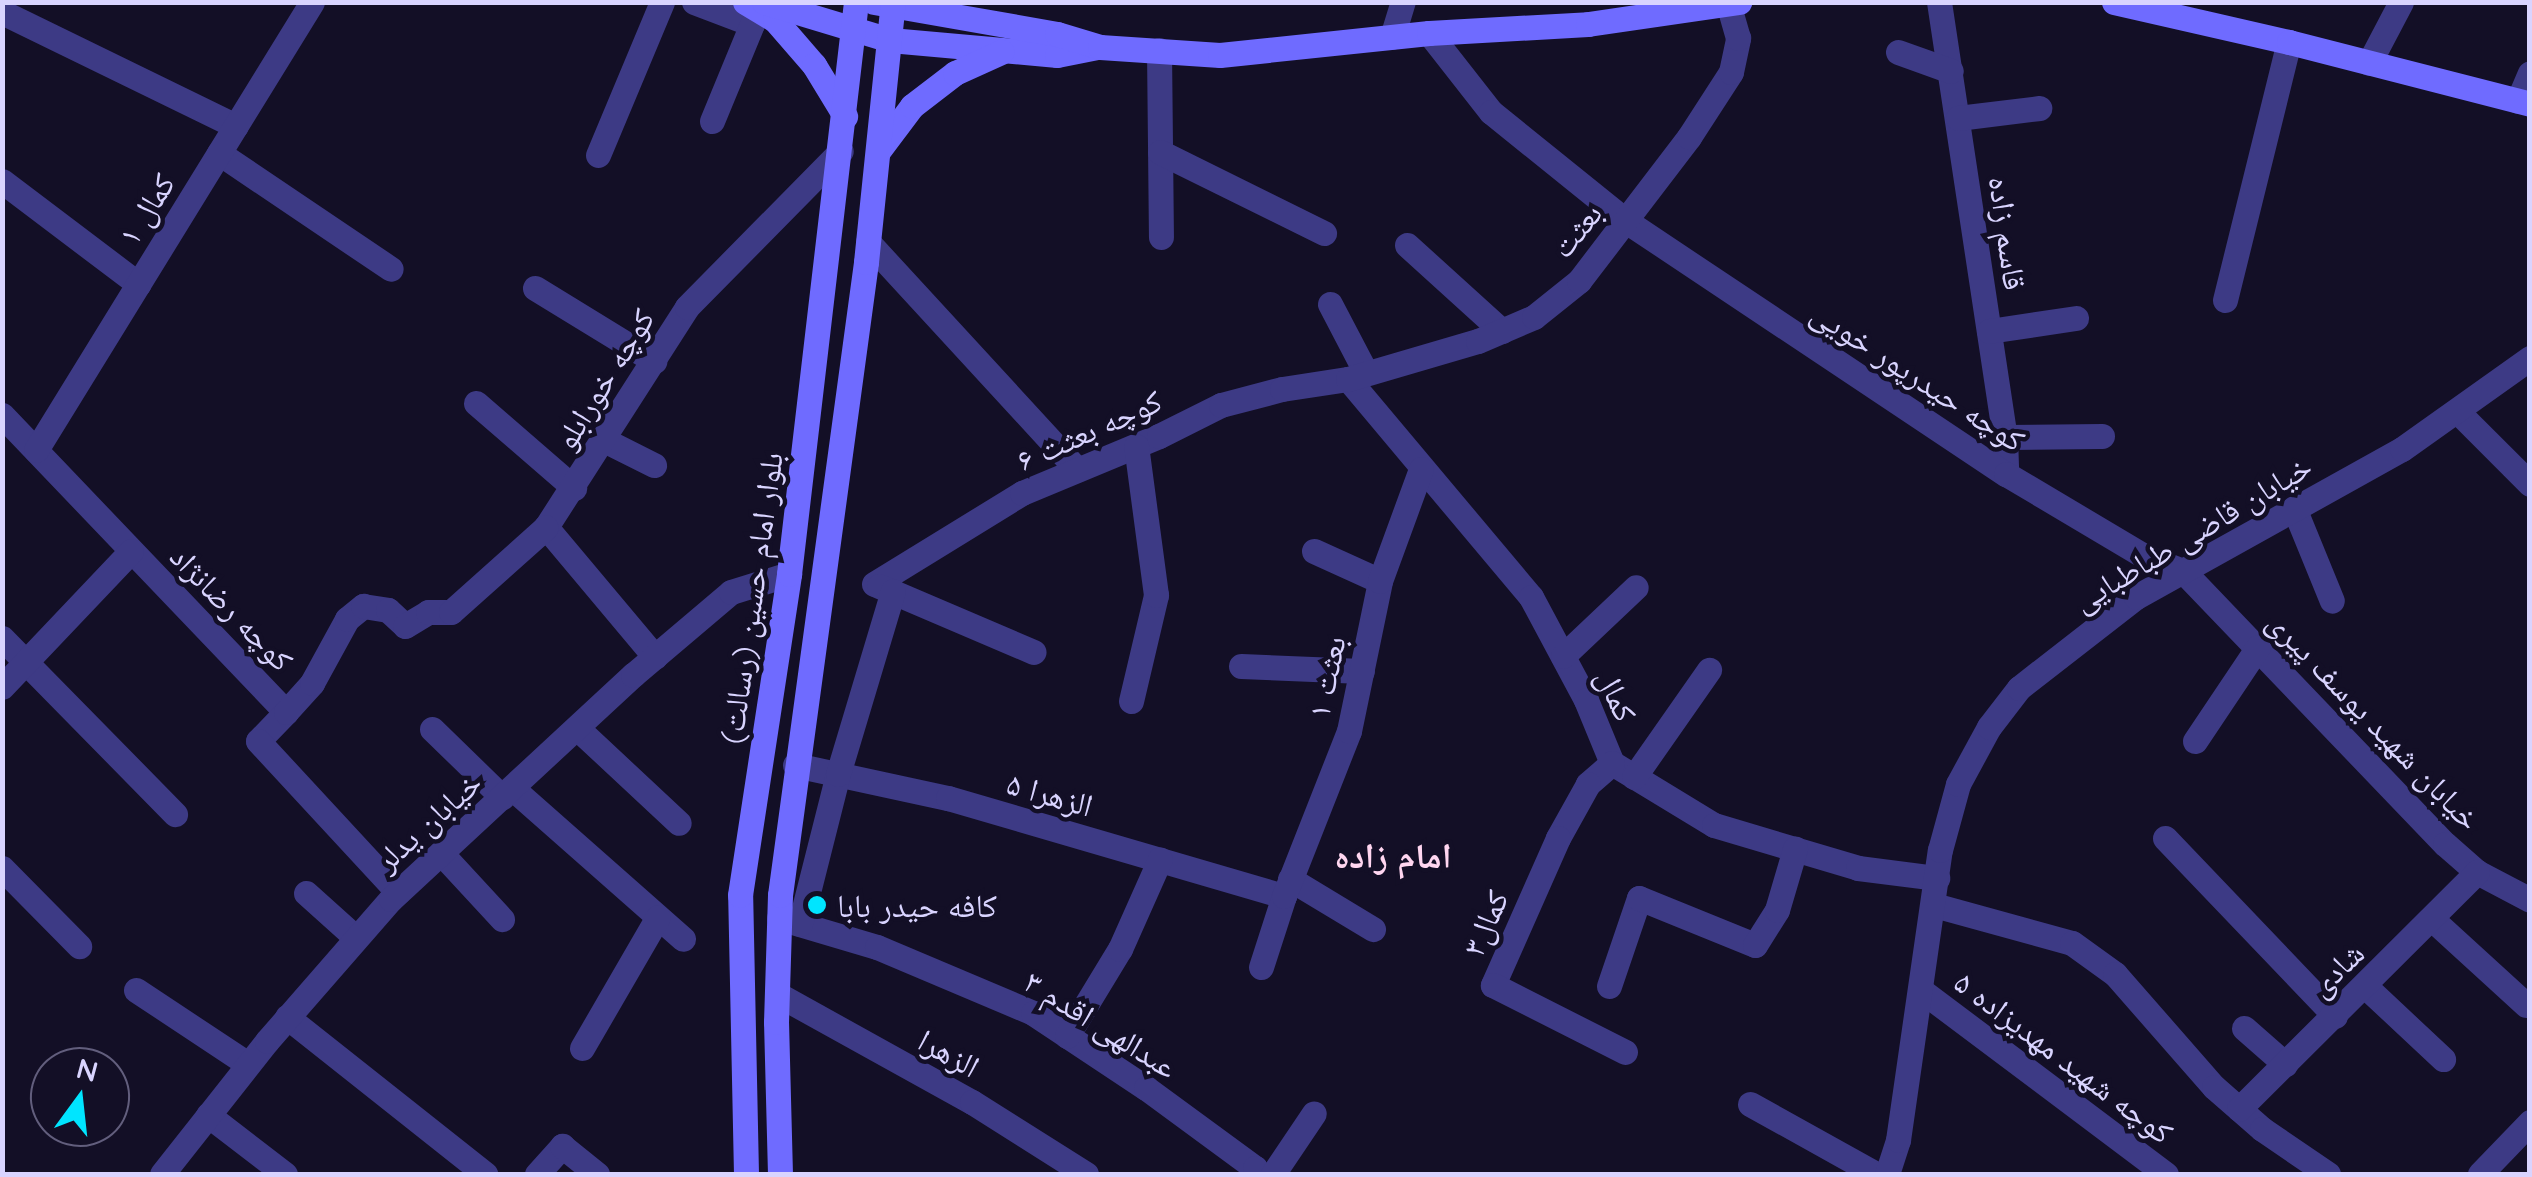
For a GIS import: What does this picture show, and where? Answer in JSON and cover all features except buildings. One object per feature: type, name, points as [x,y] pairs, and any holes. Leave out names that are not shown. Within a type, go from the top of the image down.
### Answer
[{"type":"main road","points":[[746,2],[775,20],[814,66],[845,116]]},
{"type":"main road","points":[[764,2],[890,40],[1057,56],[1100,47]]},
{"type":"main road","name":"بلوار امام حسین (رسالت)","points":[[746,1174],[740,895],[789,574],[856,2]]},
{"type":"main road","points":[[967,2],[991,25]]},
{"type":"main road","points":[[887,4],[1058,34],[1100,47],[1220,55],[1429,33],[1588,24],[1739,2]]},
{"type":"main road","points":[[2114,2],[2289,42],[2524,103]]},
{"type":"main road","name":"بلوار امام حسین (رسالت)","points":[[780,1174],[777,994],[790,921],[796,765],[868,242],[890,40],[887,4]]},
{"type":"main road","points":[[879,150],[912,106],[940,84],[1004,50]]},
{"type":"street","name":"کمال ۱","points":[[36,450],[312,2]]},
{"type":"street","points":[[598,155],[662,2]]},
{"type":"street","points":[[694,2],[752,24],[712,121]]},
{"type":"street","name":"قاسم زاده","points":[[1939,2],[2005,437],[2006,474]]},
{"type":"street","points":[[2369,62],[2400,2]]},
{"type":"street","name":"بعثت","points":[[1357,376],[1502,331],[1534,317],[1579,280],[1626,221],[1731,72],[1738,38],[1728,3]]},
{"type":"street","points":[[1392,38],[1400,4]]},
{"type":"street","points":[[18,12],[236,126]]},
{"type":"street","name":"کوچه حیدرپور خویی","points":[[1429,33],[1491,112],[1626,221],[2006,474],[2144,556],[2183,571]]},
{"type":"street","points":[[2226,300],[2289,42]]},
{"type":"street","points":[[1159,50],[1161,237]]},
{"type":"street","points":[[1898,52],[1951,72]]},
{"type":"street","points":[[2524,103],[2530,73]]},
{"type":"street","points":[[1958,118],[2038,108]]},
{"type":"street","name":"کوچه خورابلو","points":[[286,712],[312,683],[347,619],[364,606],[388,610],[405,626],[428,612],[450,612],[546,527],[687,307],[841,151]]},
{"type":"street","points":[[1160,152],[1324,233]]},
{"type":"street","points":[[219,153],[391,269]]},
{"type":"street","points":[[2,181],[138,284]]},
{"type":"street","points":[[868,242],[1077,469]]},
{"type":"street","points":[[1407,245],[1502,331]]},
{"type":"street","points":[[535,288],[654,361]]},
{"type":"street","name":"کمال","points":[[1330,304],[1357,376],[1422,468],[1531,597],[1623,770]]},
{"type":"street","points":[[1989,332],[2076,318]]},
{"type":"street","name":"خیابان قاضی طباطبایی","points":[[1887,1174],[1898,1140],[1937,878],[1958,784],[1989,726],[2019,688],[2136,597],[2402,449],[2530,358]]},
{"type":"street","name":"کوچه بعثت ۶","points":[[884,588],[1022,493],[1136,446],[1221,405],[1357,376]]},
{"type":"street","points":[[476,403],[574,488]]},
{"type":"street","points":[[2457,411],[2530,484]]},
{"type":"street","name":"کوچه رضانژاد","points":[[2,415],[286,712],[258,741],[398,892]]},
{"type":"street","points":[[2005,437],[2102,436]]},
{"type":"street","points":[[604,440],[654,465]]},
{"type":"street","points":[[1131,701],[1156,595],[1136,446]]},
{"type":"street","name":"بعثت ۱","points":[[1261,967],[1287,888],[1349,732],[1380,581],[1422,468]]},
{"type":"street","points":[[2294,508],[2332,602]]},
{"type":"street","points":[[546,527],[654,657]]},
{"type":"street","points":[[2,687],[131,550]]},
{"type":"street","points":[[1314,550],[1380,581]]},
{"type":"street","name":"خیابان شهید یوسف پیری","points":[[2183,571],[2477,872],[2530,900]]},
{"type":"street","name":"خیابان یدلر","points":[[162,1174],[248,1064],[398,892],[654,657],[731,592],[789,574]]},
{"type":"street","points":[[1563,656],[1636,587]]},
{"type":"street","points":[[790,921],[838,774],[884,588],[1034,652]]},
{"type":"street","points":[[2,638],[175,814]]},
{"type":"street","points":[[2196,741],[2258,647]]},
{"type":"street","points":[[1242,666],[1362,671]]},
{"type":"street","points":[[1709,670],[1623,770],[1714,826],[1858,868],[1937,878]]},
{"type":"street","points":[[576,728],[679,823]]},
{"type":"street","points":[[432,729],[684,939]]},
{"type":"street","name":"الزهرا ۵","points":[[796,765],[948,798],[1160,860],[1287,888],[1373,928]]},
{"type":"street","name":"کمال۳","points":[[1623,770],[1588,784],[1493,985],[1625,1052]]},
{"type":"street","points":[[2165,838],[2335,1016]]},
{"type":"street","points":[[1609,986],[1639,898],[1754,945],[1777,910],[1795,849]]},
{"type":"street","points":[[441,853],[502,919]]},
{"type":"street","points":[[1067,1036],[1120,949],[1160,860]]},
{"type":"street","points":[[2,868],[80,946]]},
{"type":"street","name":"شادی","points":[[2239,1109],[2477,872]]},
{"type":"street","points":[[306,892],[356,938]]},
{"type":"street","points":[[1934,905],[2072,943],[2115,974],[2214,1087],[2328,1174]]},
{"type":"street","points":[[582,1048],[658,917]]},
{"type":"street","points":[[2433,920],[2526,1005]]},
{"type":"street","name":"عبدالهی اقدم ۳","points":[[790,921],[894,954],[1034,1013],[1162,1099],[1258,1174]]},
{"type":"street","points":[[2365,986],[2443,1059]]},
{"type":"street","points":[[136,990],[248,1064]]},
{"type":"street","name":"کوچه شهید مهدیزاده ۵","points":[[1922,991],[2166,1174]]},
{"type":"street","name":"الزهرا","points":[[777,994],[972,1102],[1086,1174]]},
{"type":"street","points":[[288,1017],[485,1174]]},
{"type":"street","points":[[2244,1028],[2284,1064]]},
{"type":"street","points":[[1750,1104],[1876,1174]]},
{"type":"street","points":[[1273,1174],[1314,1113]]},
{"type":"street","points":[[208,1115],[285,1174]]},
{"type":"street","points":[[2480,1174],[2530,1122]]},
{"type":"street","points":[[537,1174],[562,1146],[598,1174]]},
{"type":"place","name":"کافه حیدر بابا","points":[[817,905]]},
{"type":"district","name":"امام زاده","points":[[1393,855]]}]
